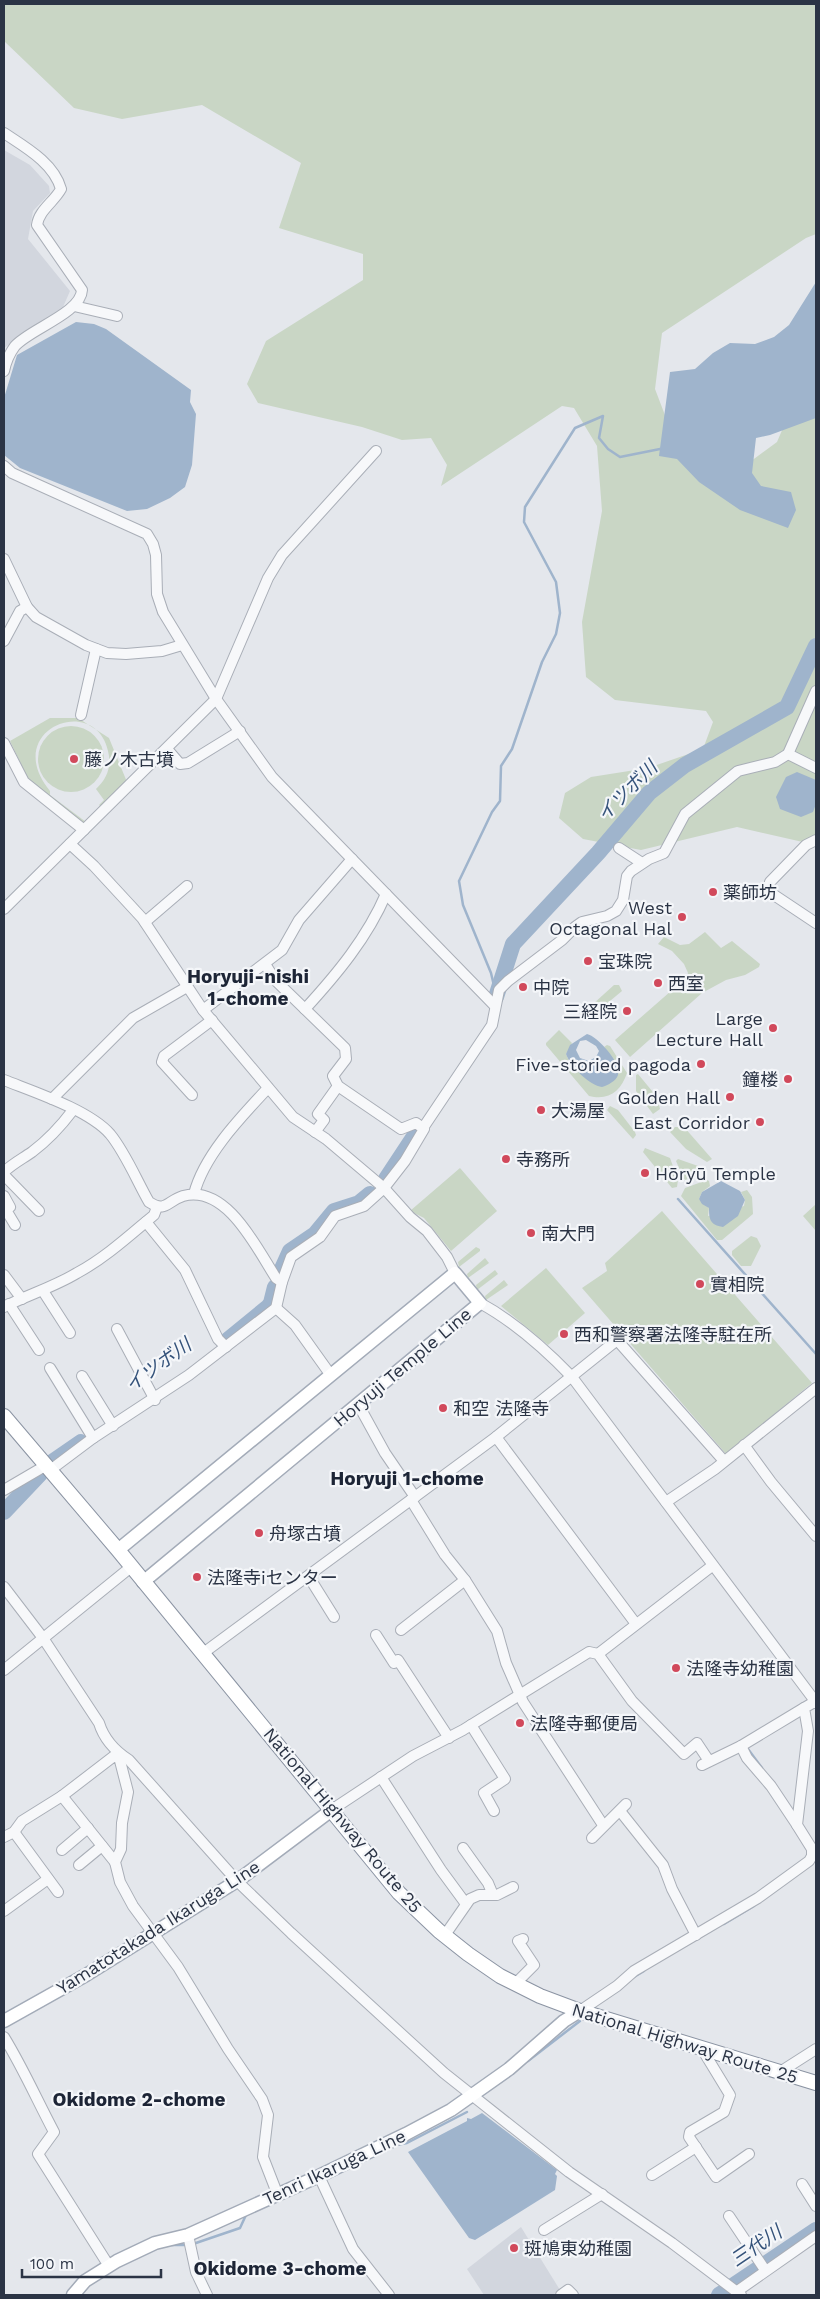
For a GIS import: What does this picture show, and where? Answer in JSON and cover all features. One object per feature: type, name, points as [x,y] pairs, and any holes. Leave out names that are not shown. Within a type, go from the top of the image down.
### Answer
[{"type":"highway","name":"National Highway Route 25","points":[[4,1416],[49,1467],[202,1654],[333,1809],[399,1892],[445,1935],[500,1976],[540,1996],[580,2011],[816,2083]]},
{"type":"main road","name":"Horyuji Temple Line","points":[[143,1582],[480,1303],[455,1273]]},
{"type":"main road","points":[[118,1550],[455,1273]]},
{"type":"main road","name":"Yamatotakada Ikaruga Line","points":[[4,2021],[86,1975],[237,1882],[333,1809]]},
{"type":"main road","name":"Tenri Ikaruga Line","points":[[74,2295],[85,2281],[109,2266],[155,2243],[188,2238],[278,2193],[321,2179],[451,2110],[509,2069],[564,2022],[580,2011]]},
{"type":"street","points":[[4,133],[45,163],[58,177],[61,189],[58,196],[40,214],[37,225],[82,290],[81,296],[74,306],[16,345],[7,358],[4,371]]},
{"type":"street","points":[[74,306],[117,316]]},
{"type":"street","points":[[4,909],[216,699],[268,578],[282,555],[376,451]]},
{"type":"street","points":[[4,466],[12,473],[147,534],[153,544],[156,555],[157,594],[160,603],[182,645],[216,699],[272,777],[495,1006]]},
{"type":"street","points":[[4,559],[27,607],[36,616],[96,649],[107,653],[126,654],[162,651],[182,645]]},
{"type":"street","points":[[4,641],[20,611],[27,607]]},
{"type":"street","points":[[81,714],[96,649]]},
{"type":"street","points":[[4,1490],[49,1467],[153,1396],[276,1308],[282,1282],[291,1257],[320,1237],[335,1216],[364,1206],[384,1188],[405,1161],[423,1128],[492,1025],[499,990],[582,922],[607,916],[616,911],[623,900],[627,876],[642,863],[664,852],[685,814],[738,771],[774,762],[788,754],[816,691]]},
{"type":"street","points":[[167,749],[180,764],[188,763],[240,731]]},
{"type":"street","points":[[4,743],[24,782],[84,830]]},
{"type":"street","points":[[788,754],[816,768]]},
{"type":"street","points":[[816,840],[806,845],[770,882],[769,887],[771,893],[816,923]]},
{"type":"street","points":[[70,844],[94,866],[145,922],[203,1010],[293,1117],[384,1188],[410,1218],[427,1230],[448,1257],[455,1273]]},
{"type":"street","points":[[619,848],[642,863]]},
{"type":"street","points":[[203,1010],[282,950],[299,920],[352,858]]},
{"type":"street","points":[[145,922],[186,886]]},
{"type":"street","points":[[305,1009],[341,969],[378,912],[386,894]]},
{"type":"street","points":[[265,964],[275,980],[346,1048],[346,1058],[333,1076],[338,1086],[401,1128],[416,1123],[423,1128]]},
{"type":"street","points":[[52,1099],[133,1018],[187,987]]},
{"type":"street","points":[[192,1095],[166,1069],[162,1062],[164,1056],[212,1020]]},
{"type":"street","points":[[4,1080],[52,1099],[92,1119],[112,1136],[149,1202],[157,1207],[164,1207],[181,1197],[194,1194],[210,1199],[229,1210],[244,1226],[276,1278],[282,1282]]},
{"type":"street","points":[[314,1132],[324,1120],[318,1114],[338,1086]]},
{"type":"street","points":[[194,1194],[197,1183],[229,1130],[268,1088]]},
{"type":"street","points":[[39,1211],[5,1168],[48,1139],[72,1110]]},
{"type":"street","points":[[4,1196],[10,1207],[6,1210],[15,1225]]},
{"type":"street","points":[[39,1350],[6,1306],[43,1291],[54,1283],[76,1274],[109,1252],[146,1222],[154,1215],[157,1207]]},
{"type":"street","points":[[146,1222],[185,1270],[224,1345]]},
{"type":"street","points":[[4,1275],[22,1299]]},
{"type":"street","points":[[43,1291],[70,1333]]},
{"type":"street","points":[[333,1809],[381,1777],[521,1695],[589,1652],[598,1654],[632,1701],[684,1754],[697,1744],[706,1763],[741,1746],[814,1700],[572,1377],[525,1333],[480,1303]]},
{"type":"street","points":[[276,1308],[295,1325],[330,1374]]},
{"type":"street","points":[[117,1329],[153,1396]]},
{"type":"street","points":[[202,1654],[309,1577],[496,1437],[617,1340],[724,1461]]},
{"type":"street","points":[[50,1368],[92,1436]]},
{"type":"street","points":[[82,1376],[111,1423]]},
{"type":"street","points":[[666,1502],[724,1461],[816,1388]]},
{"type":"street","points":[[358,1404],[445,1555],[465,1580],[497,1631],[506,1663],[538,1727],[603,1825]]},
{"type":"street","points":[[496,1437],[636,1624]]},
{"type":"street","points":[[744,1445],[771,1482],[816,1536]]},
{"type":"street","points":[[598,1654],[712,1566]]},
{"type":"street","points":[[4,1670],[132,1567]]},
{"type":"street","points":[[309,1577],[334,1617]]},
{"type":"street","points":[[401,1630],[417,1623],[465,1580]]},
{"type":"street","points":[[4,1587],[43,1638],[98,1723],[102,1734],[118,1753],[128,1760],[237,1882],[472,2096],[569,2172],[672,2243],[735,2291],[762,2266],[816,2236]]},
{"type":"street","points":[[376,1635],[394,1663],[398,1660],[449,1738]]},
{"type":"street","points":[[797,1825],[808,1731],[804,1708]]},
{"type":"street","points":[[471,1725],[505,1779],[484,1793],[494,1811]]},
{"type":"street","points":[[580,2011],[617,1986],[634,1971],[787,1878],[809,1860],[814,1853],[771,1786],[747,1758],[741,1746]]},
{"type":"street","points":[[4,1837],[14,1832],[22,1821],[62,1796],[118,1753]]},
{"type":"street","points":[[115,1862],[121,1849],[122,1823],[128,1792],[118,1753]]},
{"type":"street","points":[[381,1777],[441,1870],[466,1904]]},
{"type":"street","points":[[62,1796],[115,1862],[120,1882],[133,1906],[178,1967],[228,2049],[262,2099],[268,2115],[263,2157],[278,2193]]},
{"type":"street","points":[[592,1838],[600,1832],[603,1825],[623,1808],[663,1866],[696,1935]]},
{"type":"street","points":[[62,1850],[88,1828]]},
{"type":"street","points":[[14,1832],[58,1892]]},
{"type":"street","points":[[79,1865],[102,1846]]},
{"type":"street","points":[[463,1848],[488,1884],[493,1895]]},
{"type":"street","points":[[4,1911],[48,1879]]},
{"type":"street","points":[[445,1935],[466,1904],[474,1896],[503,1893],[513,1887]]},
{"type":"street","points":[[515,1984],[534,1965],[518,1942],[523,1939]]},
{"type":"street","points":[[4,2037],[23,2069],[36,2099],[54,2132],[38,2154],[109,2266]]},
{"type":"street","points":[[702,2049],[730,2095],[724,2112],[690,2132],[689,2137],[716,2176],[749,2154]]},
{"type":"street","points":[[780,2072],[816,2050]]},
{"type":"street","points":[[652,2175],[696,2147]]},
{"type":"street","points":[[321,2179],[353,2248],[389,2295]]},
{"type":"street","points":[[802,2184],[816,2206]]},
{"type":"street","points":[[544,2230],[602,2194]]},
{"type":"street","points":[[729,2216],[762,2266]]},
{"type":"street","points":[[188,2238],[196,2272],[207,2295]]},
{"type":"street","points":[[561,2295],[568,2290],[573,2295]]},
{"type":"shaded area","points":[[4,150],[30,165],[49,186],[50,193],[33,211],[28,239],[70,291],[63,307],[4,348]]},
{"type":"shaded area","name":"斑鳩東幼稚園","points":[[521,2227],[560,2290],[553,2295],[484,2295],[467,2269]]},
{"type":"green space","points":[[4,4],[816,4],[816,234],[806,238],[662,333],[655,389],[679,452],[720,484],[777,442],[798,393],[816,382],[816,845],[737,827],[641,850],[583,839],[559,818],[565,793],[591,777],[648,768],[703,749],[713,722],[706,711],[615,700],[586,677],[582,622],[602,511],[597,446],[574,408],[562,406],[441,486],[447,465],[431,438],[402,440],[362,427],[258,403],[247,384],[266,341],[363,280],[363,254],[279,228],[301,163],[202,105],[122,119],[74,108],[4,41]]},
{"type":"green space","points":[[50,718],[78,718],[109,738],[127,782],[101,807],[99,805],[104,800],[96,789],[106,777],[109,757],[100,733],[86,724],[71,722],[55,726],[43,736],[36,751],[38,769],[50,791],[50,795],[86,822],[84,824],[28,779],[10,741]]},
{"type":"green space","points":[[64,726],[78,726],[90,731],[99,740],[104,752],[102,772],[95,783],[78,792],[64,792],[52,787],[43,778],[38,766],[38,752],[43,740],[52,731]]},
{"type":"green space","points":[[705,932],[721,948],[732,941],[760,964],[759,967],[745,975],[726,980],[702,993],[630,1057],[615,1040],[687,977],[688,973],[684,964],[672,951],[658,944],[664,937],[680,945],[689,944]]},
{"type":"green space","points":[[614,985],[619,985],[622,991],[598,1011],[593,1004]]},
{"type":"green space","points":[[559,1030],[572,1043],[566,1054],[570,1063],[618,1069],[604,1047],[610,1046],[627,1073],[618,1090],[608,1096],[589,1096],[546,1045]]},
{"type":"green space","points":[[638,1074],[657,1097],[660,1109],[653,1114],[636,1091],[636,1075]]},
{"type":"green space","points":[[610,1106],[618,1110],[635,1132],[636,1135],[633,1139],[607,1110]]},
{"type":"green space","points":[[675,1127],[684,1127],[712,1159],[707,1162],[686,1149],[670,1132]]},
{"type":"green space","points":[[645,1148],[670,1158],[678,1180],[677,1187],[672,1188],[643,1152]]},
{"type":"green space","points":[[678,1159],[698,1166],[700,1170],[686,1180],[684,1179],[676,1161]]},
{"type":"green space","points":[[460,1168],[497,1211],[451,1251],[424,1218],[410,1211]]},
{"type":"green space","points":[[707,1180],[710,1186],[702,1192],[699,1199],[709,1208],[708,1216],[744,1206],[745,1200],[741,1192],[747,1190],[752,1197],[753,1214],[722,1240],[717,1240],[681,1196],[685,1188]]},
{"type":"green space","points":[[816,1204],[816,1231],[803,1216]]},
{"type":"green space","points":[[662,1211],[812,1383],[726,1454],[582,1288],[607,1271],[605,1263]]},
{"type":"green space","points":[[751,1236],[757,1238],[761,1246],[751,1266],[741,1266],[732,1255],[732,1251]]},
{"type":"green space","points":[[476,1247],[480,1251],[459,1267],[458,1262]]},
{"type":"green space","points":[[485,1258],[489,1263],[468,1278],[467,1274]]},
{"type":"green space","points":[[546,1268],[585,1313],[548,1345],[501,1306]]},
{"type":"green space","points":[[495,1270],[498,1274],[477,1290],[476,1285]]},
{"type":"green space","points":[[504,1280],[508,1285],[486,1300],[485,1296]]},
{"type":"green space","name":"舟塚古墳","points":[[259,1527],[265,1533],[259,1539],[253,1533]]},
{"type":"water","points":[[816,282],[816,418],[770,435],[756,438],[752,473],[761,486],[791,492],[796,510],[788,528],[740,510],[699,482],[677,459],[659,456],[670,372],[695,369],[713,353],[730,343],[755,344],[774,337],[789,325]]},
{"type":"water","points":[[76,322],[94,324],[106,329],[191,390],[190,402],[196,414],[192,465],[185,487],[170,498],[147,509],[127,511],[20,468],[4,455],[4,398],[17,355]]},
{"type":"water","points":[[797,772],[816,780],[816,804],[813,812],[801,817],[780,809],[776,797],[786,777]]},
{"type":"water","points":[[587,1034],[597,1040],[613,1057],[618,1070],[617,1077],[602,1087],[592,1083],[581,1075],[568,1059],[566,1054],[570,1045]],"holes":[[[586,1040],[596,1046],[599,1051],[596,1057],[589,1061],[580,1058],[576,1050],[580,1041]]]},
{"type":"water","points":[[721,1181],[740,1191],[745,1200],[738,1216],[723,1227],[713,1223],[710,1218],[709,1208],[702,1204],[699,1199],[702,1192]]},
{"type":"water","points":[[482,2113],[557,2170],[555,2174],[557,2176],[555,2190],[475,2240],[469,2238],[408,2152],[467,2121],[467,2118],[471,2119]]},
{"type":"waterway","points":[[495,990],[491,973],[463,905],[459,881],[492,812],[500,801],[501,766],[512,749],[542,662],[556,634],[560,613],[556,582],[524,522],[525,507],[575,428],[603,416],[599,438],[608,449],[620,457],[660,449]]},
{"type":"waterway","name":"イツボ川","points":[[496,997],[513,944],[598,853],[649,793],[685,765],[787,707],[816,646]]},
{"type":"waterway","name":"イツボ川","points":[[386,1179],[417,1132]]},
{"type":"waterway","name":"イツボ川","points":[[281,1271],[290,1251],[315,1234],[334,1211],[359,1203],[370,1194]]},
{"type":"waterway","points":[[678,1199],[816,1354]]},
{"type":"waterway","name":"イツボ川","points":[[224,1343],[268,1307],[271,1303],[275,1287]]},
{"type":"waterway","name":"イツボ川","points":[[52,1462],[81,1442]]},
{"type":"waterway","name":"イツボ川","points":[[4,1512],[40,1474]]},
{"type":"waterway","points":[[748,1749],[762,1768]]},
{"type":"waterway","points":[[724,1924],[754,1906]]},
{"type":"waterway","points":[[634,1977],[644,1971]]},
{"type":"waterway","points":[[528,2061],[580,2021]]},
{"type":"waterway","points":[[396,2145],[407,2143],[467,2112]]},
{"type":"waterway","points":[[193,2244],[240,2228],[246,2215]]},
{"type":"waterway","name":"三代川","points":[[719,2295],[816,2230]]},
{"type":"waterway","points":[[172,2245],[188,2245]]},
{"type":"place","name":"藤ノ木古墳","points":[[74,759]]},
{"type":"place","name":"薬師坊","points":[[713,892]]},
{"type":"place","name":"West Octagonal Hal","points":[[682,917]]},
{"type":"place","name":"宝珠院","points":[[588,961]]},
{"type":"place","name":"西室","points":[[658,983]]},
{"type":"place","name":"中院","points":[[523,987]]},
{"type":"place","name":"三経院","points":[[627,1011]]},
{"type":"place","name":"Large Lecture Hall","points":[[773,1028]]},
{"type":"place","name":"Five-storied pagoda","points":[[701,1064]]},
{"type":"place","name":"鐘楼","points":[[788,1079]]},
{"type":"place","name":"Golden Hall","points":[[730,1097]]},
{"type":"place","name":"大湯屋","points":[[541,1110]]},
{"type":"place","name":"East Corridor","points":[[760,1122]]},
{"type":"place","name":"寺務所","points":[[506,1159]]},
{"type":"place","name":"Hōryū Temple","points":[[645,1173]]},
{"type":"place","name":"南大門","points":[[531,1233]]},
{"type":"place","name":"實相院","points":[[700,1284]]},
{"type":"place","name":"西和警察署法隆寺駐在所","points":[[564,1334]]},
{"type":"place","name":"和空 法隆寺","points":[[443,1408]]},
{"type":"place","name":"舟塚古墳","points":[[259,1533]]},
{"type":"place","name":"法隆寺iセンター","points":[[197,1577]]},
{"type":"place","name":"法隆寺幼稚園","points":[[676,1668]]},
{"type":"place","name":"法隆寺郵便局","points":[[520,1723]]},
{"type":"place","name":"斑鳩東幼稚園","points":[[514,2248]]},
{"type":"district","name":"Horyuji-nishi 1-chome","points":[[248,987]]},
{"type":"district","name":"Horyuji 1-chome","points":[[407,1478]]},
{"type":"district","name":"Okidome 2-chome","points":[[139,2099]]},
{"type":"district","name":"Okidome 3-chome","points":[[280,2268]]}]
